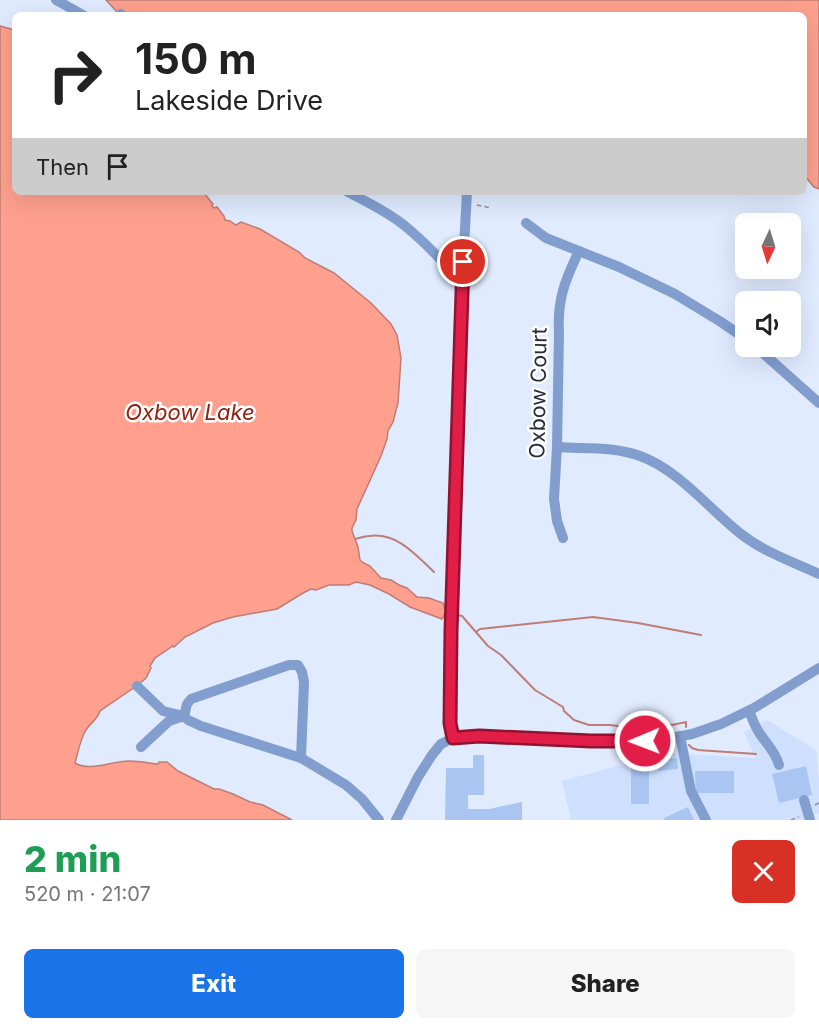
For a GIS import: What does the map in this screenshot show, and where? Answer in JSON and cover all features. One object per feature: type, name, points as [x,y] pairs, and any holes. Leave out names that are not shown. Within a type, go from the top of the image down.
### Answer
[{"type":"street","points":[[56,0],[78,12]]},
{"type":"street","points":[[354,195],[404,225],[462,283]]},
{"type":"street","points":[[453,738],[450,723],[451,631],[466,197]]},
{"type":"street","points":[[526,223],[546,238],[619,267],[675,294],[735,331]]},
{"type":"street","name":"Oxbow Court","points":[[563,538],[557,521],[554,499],[557,447],[558,315],[567,276],[579,251]]},
{"type":"street","points":[[767,357],[819,403]]},
{"type":"street","points":[[557,447],[619,450],[637,454],[655,462],[742,535],[760,547],[819,574]]},
{"type":"street","points":[[184,716],[186,704],[191,699],[289,665],[298,665],[304,682],[301,758]]},
{"type":"street","points":[[396,820],[432,755],[441,744],[453,738],[479,736],[662,740],[721,724],[749,711],[819,668]]},
{"type":"street","points":[[136,686],[163,711],[184,716],[201,726],[301,758],[346,785],[362,799],[379,820]]},
{"type":"street","points":[[749,711],[758,732],[771,748],[779,765]]},
{"type":"street","points":[[141,747],[169,721],[184,716]]},
{"type":"street","points":[[680,736],[691,791],[706,820]]},
{"type":"street","points":[[804,800],[810,820]]},
{"type":"path","points":[[466,197],[491,208]]},
{"type":"shaded area","points":[[767,720],[816,750],[819,813],[801,820],[571,820],[562,781],[665,753],[755,758],[744,732]]},
{"type":"water","points":[[106,0],[819,0],[819,189],[807,179],[807,12],[117,12]]},
{"type":"water","name":"Oxbow Lake","points":[[0,26],[12,29],[12,195],[206,195],[225,220],[236,225],[241,222],[260,229],[305,258],[334,273],[371,303],[391,324],[397,335],[401,358],[398,403],[381,456],[357,509],[352,531],[362,562],[370,566],[381,578],[407,588],[417,597],[443,603],[446,611],[442,619],[410,607],[370,585],[356,582],[349,585],[329,585],[316,590],[311,589],[277,609],[213,623],[185,637],[174,647],[155,658],[146,678],[100,711],[84,734],[79,746],[75,763],[94,766],[122,761],[158,764],[167,762],[178,771],[214,789],[263,805],[292,820],[0,820]]},
{"type":"building","points":[[473,755],[484,755],[484,795],[468,795],[468,809],[489,809],[522,802],[522,820],[445,820],[446,768],[473,768]]},
{"type":"building","points":[[677,758],[678,769],[658,771],[657,760]]},
{"type":"building","points":[[631,764],[649,764],[649,804],[631,804]]},
{"type":"building","points":[[806,766],[812,795],[779,803],[772,774]]},
{"type":"building","points":[[695,771],[734,771],[734,793],[696,793]]},
{"type":"building","points":[[688,807],[694,820],[665,820],[664,818]]},
{"type":"waterway","points":[[355,539],[379,536],[397,541],[413,552],[434,572]]},
{"type":"waterway","points":[[454,614],[462,616],[488,646],[501,655],[535,690],[563,707],[564,711],[574,720],[589,725],[634,728],[686,722],[686,727]]},
{"type":"waterway","points":[[476,632],[480,629],[593,617],[701,635]]},
{"type":"waterway","points":[[689,745],[698,750],[756,754]]},
{"type":"route","points":[[463,262],[451,631],[450,723],[453,738],[479,736],[645,741]]}]
